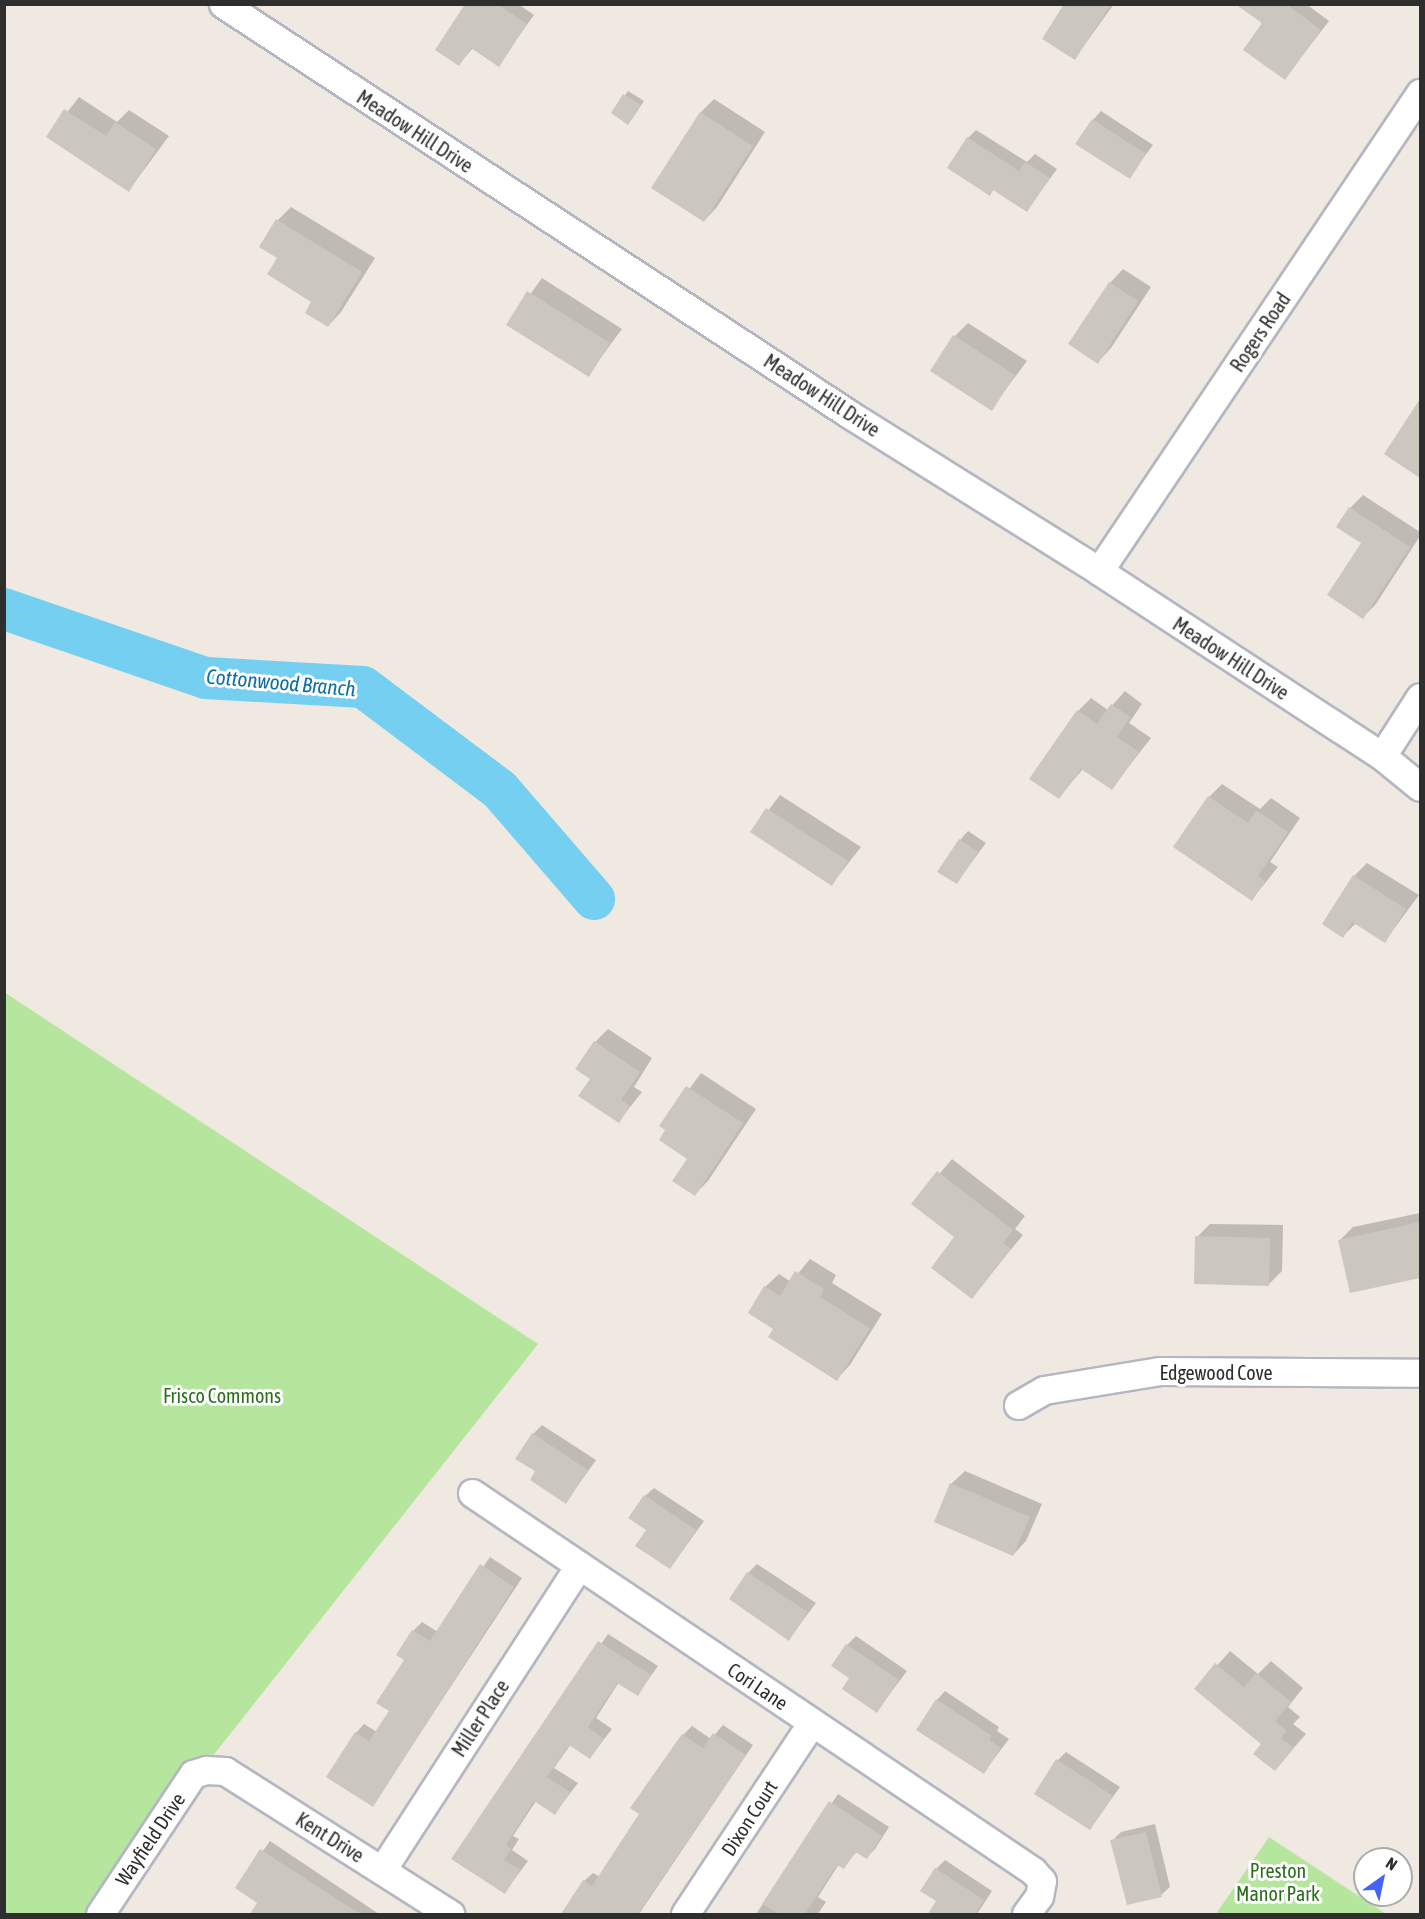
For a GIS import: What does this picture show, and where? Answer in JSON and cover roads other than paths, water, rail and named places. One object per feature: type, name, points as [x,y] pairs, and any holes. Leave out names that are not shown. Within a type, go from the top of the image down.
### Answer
[{"type":"street","name":"Meadow Hill Drive","points":[[223,4],[849,414],[1099,571],[1382,756],[1420,787]]},
{"type":"street","name":"Rogers Road","points":[[1099,571],[1420,93]]},
{"type":"street","points":[[1382,756],[1420,697]]},
{"type":"street","name":"Edgewood Cove","points":[[1017,1406],[1044,1390],[1160,1371],[1420,1373]]},
{"type":"street","name":"Cori Lane","points":[[472,1492],[1033,1871],[1042,1881],[1039,1896],[1026,1914]]},
{"type":"street","name":"Miller Place","points":[[382,1870],[579,1565]]},
{"type":"street","name":"Dixon Court","points":[[685,1914],[812,1722]]},
{"type":"street","name":"Kent Drive","points":[[206,1770],[225,1771],[450,1914]]},
{"type":"street","name":"Wayfield Drive","points":[[100,1914],[193,1774],[206,1770]]},
{"type":"waterway","name":"Cottonwood Branch","points":[[4,609],[206,678],[363,687],[500,790],[594,899]]},
{"type":"park label","name":"Frisco Commons","points":[[222,1395]]},
{"type":"park label","name":"Preston Manor Park","points":[[1278,1882]]}]
